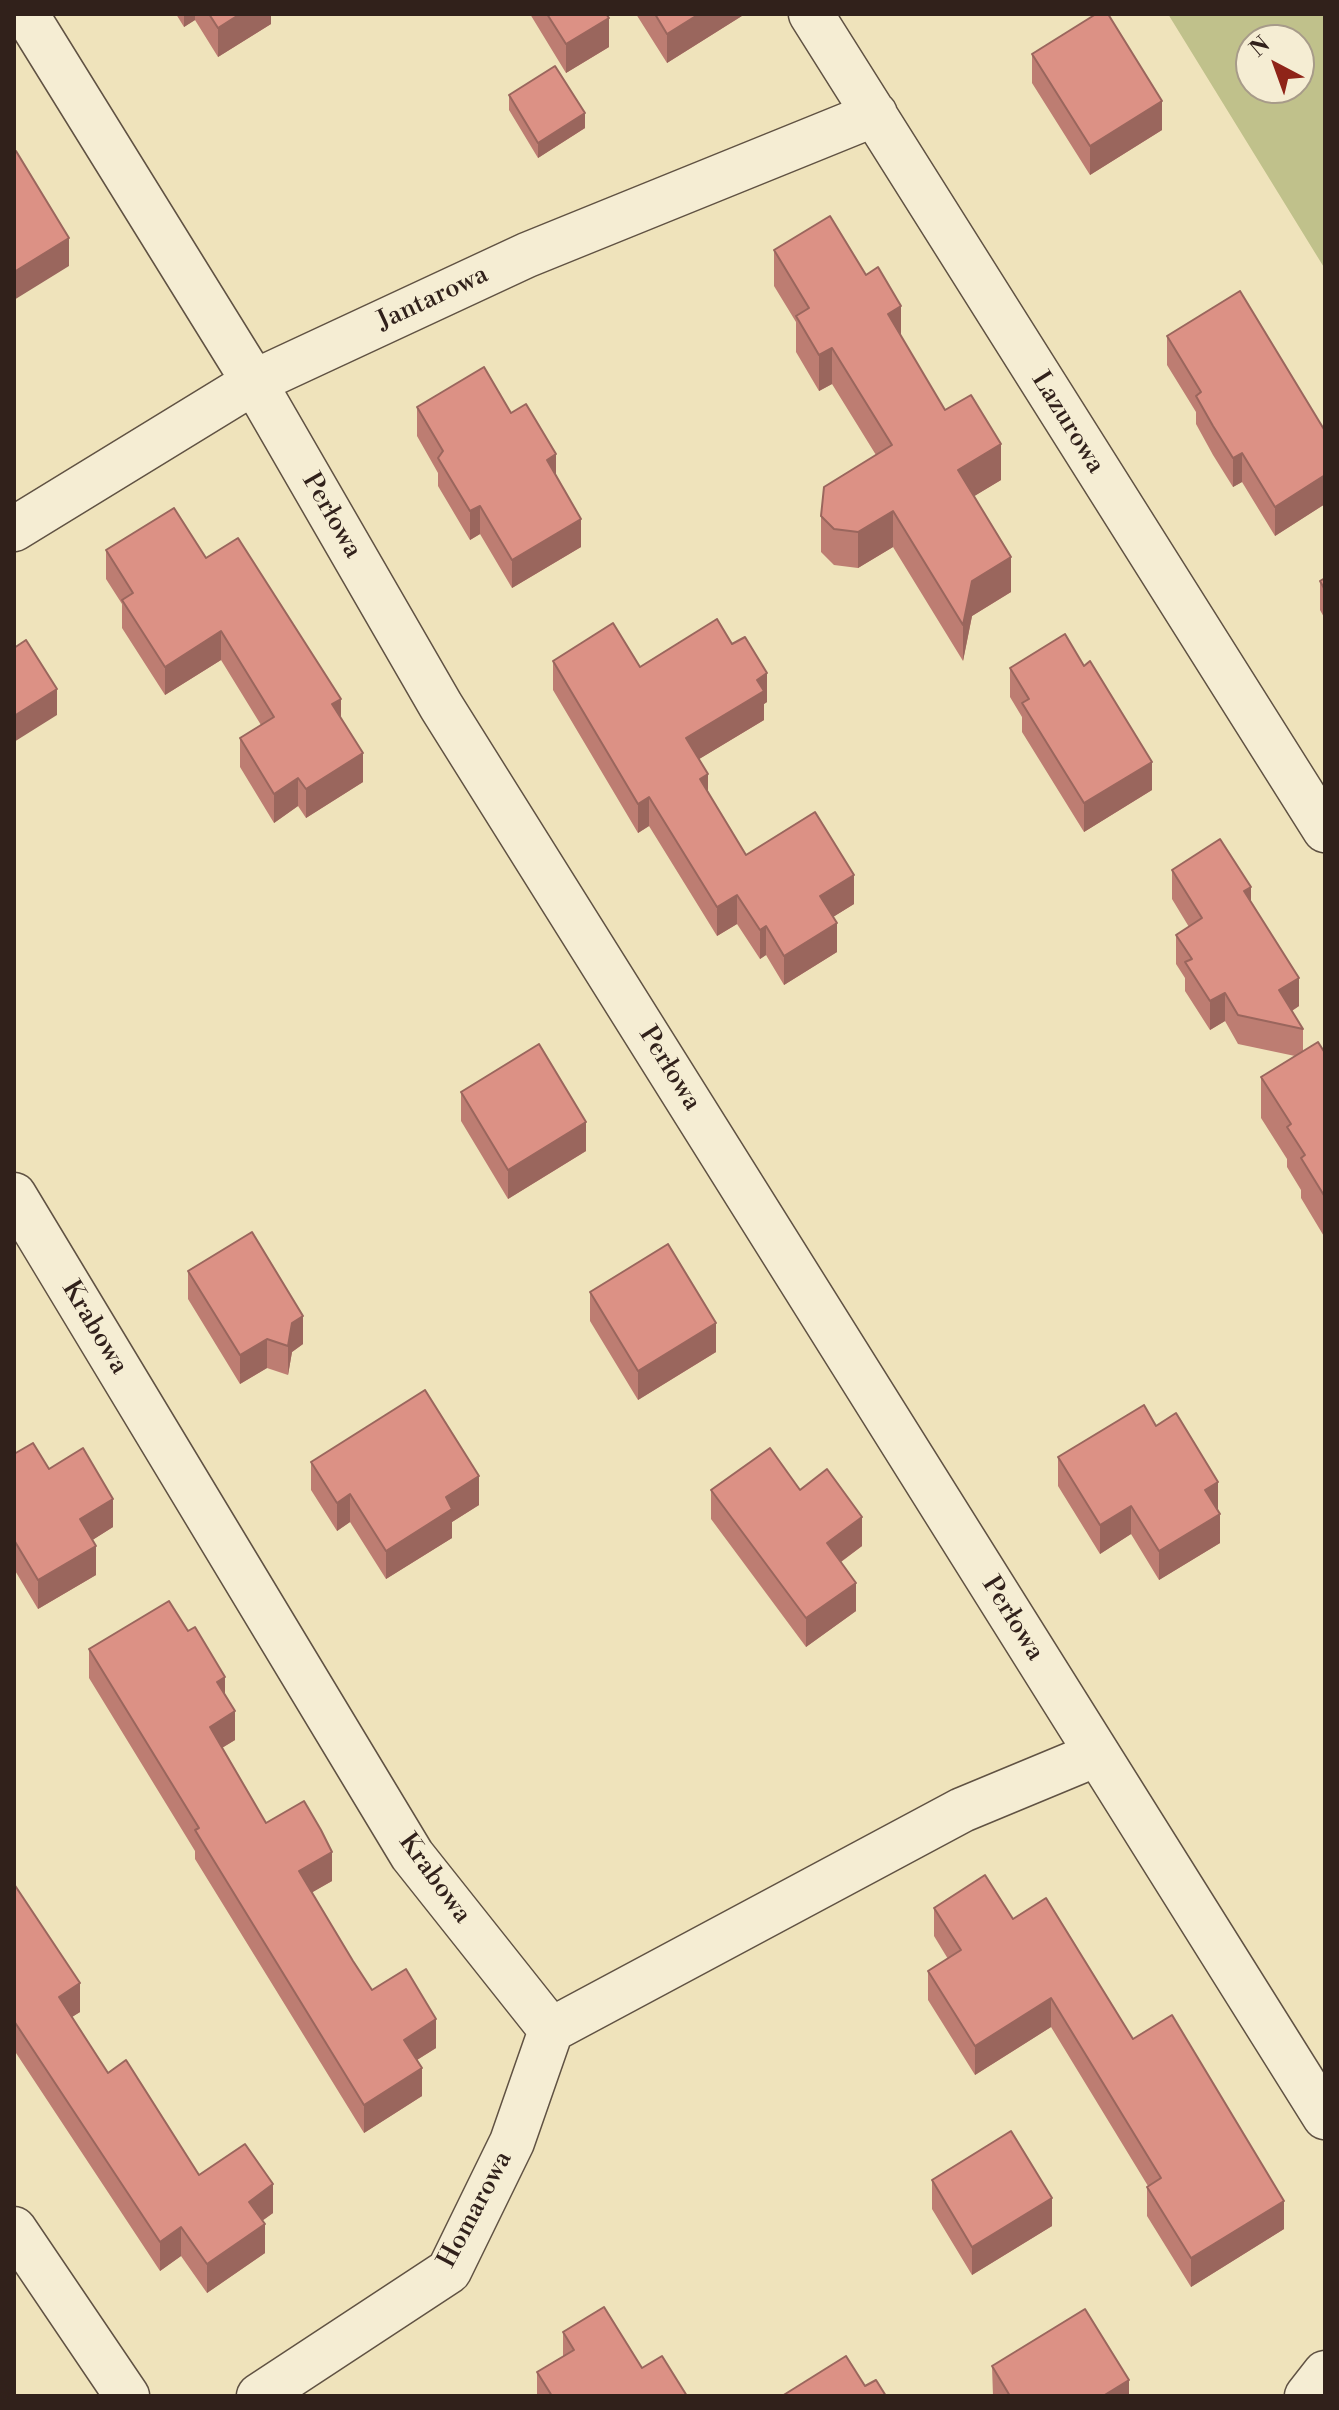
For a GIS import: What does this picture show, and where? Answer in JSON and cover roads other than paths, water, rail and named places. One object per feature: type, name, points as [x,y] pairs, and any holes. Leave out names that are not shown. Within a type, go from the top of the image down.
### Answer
[{"type":"street","name":"Perłowa","points":[[26,14],[254,382],[441,706],[1325,2117]]},
{"type":"street","name":"Lazurowa","points":[[811,14],[1325,830]]},
{"type":"street","name":"Jantarowa","points":[[14,529],[254,382],[527,255],[875,114]]},
{"type":"street","name":"Krabowa","points":[[14,1195],[412,1855],[551,2030]]},
{"type":"street","points":[[551,2030],[962,1810],[1097,1754]]},
{"type":"street","name":"Homarowa","points":[[259,2396],[449,2271],[512,2142],[551,2030]]},
{"type":"street","points":[[14,2229],[127,2396]]},
{"type":"street","points":[[1307,2396],[1325,2373]]}]
